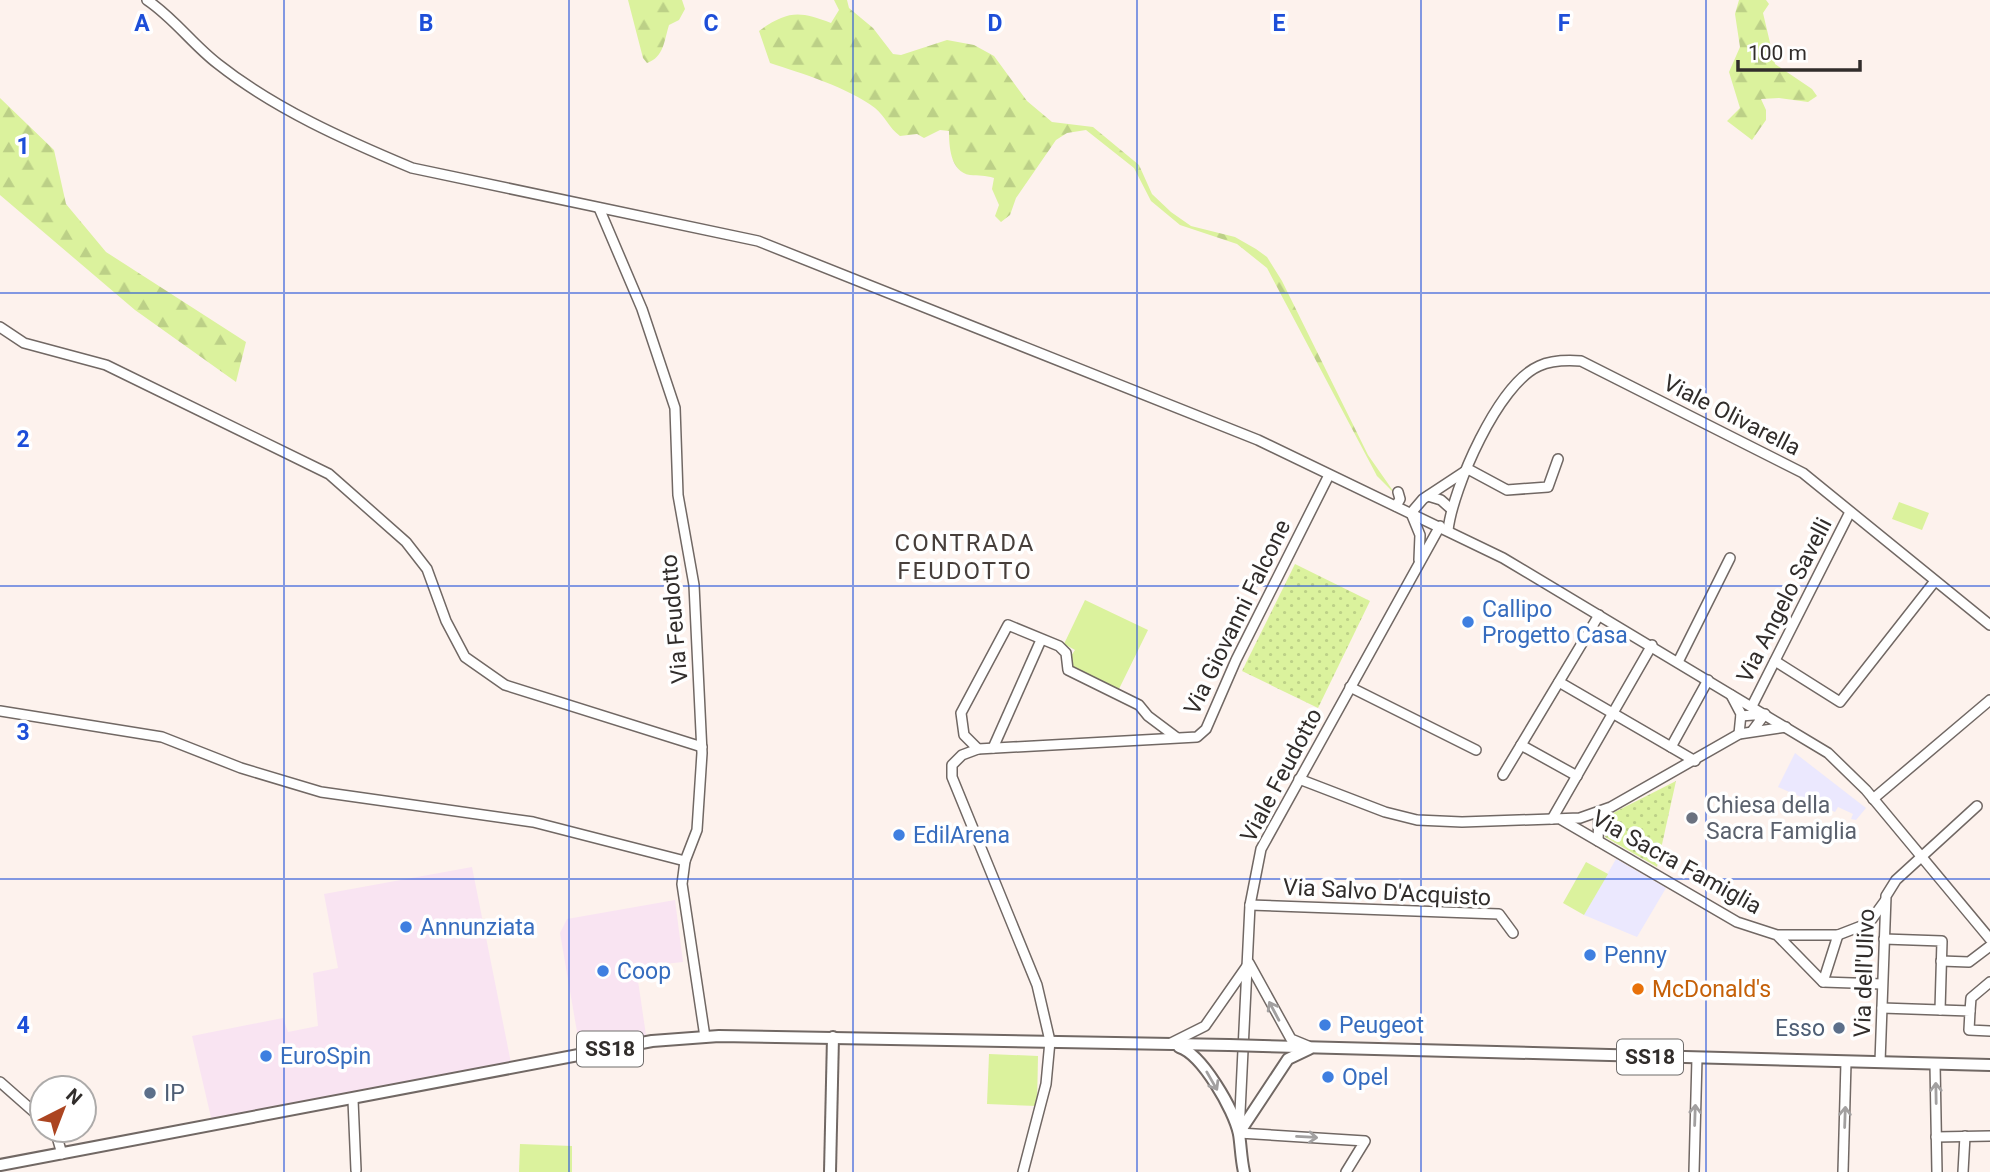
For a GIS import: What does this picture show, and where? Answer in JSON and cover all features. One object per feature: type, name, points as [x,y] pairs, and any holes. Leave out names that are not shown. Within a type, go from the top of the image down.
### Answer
[{"type":"main road","name":"SS18","points":[[0,1165],[354,1100],[652,1041],[705,1037],[1050,1041],[1990,1065]]},
{"type":"main road","points":[[830,1172],[833,1037]]},
{"type":"main road","points":[[1170,1044],[1191,1051],[1200,1060],[1239,1133],[1244,1172]]},
{"type":"main road","points":[[1239,1133],[1288,1059],[1311,1048]]},
{"type":"street","points":[[147,0],[173,20],[216,63],[252,88],[358,146],[412,168],[758,241],[1258,440],[1439,526],[1651,645],[1828,753],[1873,799],[1986,927],[1990,939]]},
{"type":"street","name":"Via Feudotto","points":[[599,208],[642,309],[675,408],[678,495],[694,585],[702,747],[697,830],[685,861],[682,884],[705,1037]]},
{"type":"street","points":[[0,327],[24,343],[106,365],[328,474],[406,542],[427,569],[446,621],[465,657],[505,685],[702,747]]},
{"type":"street","name":"Viale Olivarella","points":[[1439,526],[1451,508],[1511,387],[1537,366],[1564,360],[1581,361],[1803,473],[1990,625]]},
{"type":"street","points":[[1468,469],[1507,490],[1548,487],[1558,460]]},
{"type":"street","name":"Viale Olivarella","points":[[1411,513],[1428,496],[1468,469]]},
{"type":"street","name":"Via Giovanni Falcone","points":[[978,749],[1197,737],[1206,729],[1236,660],[1329,475]]},
{"type":"street","points":[[1396,506],[1400,499],[1398,492]]},
{"type":"street","points":[[1428,496],[1441,500],[1451,508]]},
{"type":"street","name":"Via Angelo Savelli","points":[[1752,706],[1850,512]]},
{"type":"street","points":[[1411,513],[1420,535],[1421,557]]},
{"type":"street","name":"Viale Feudotto","points":[[1239,1133],[1240,1063],[1249,963],[1250,905],[1261,849],[1439,526]]},
{"type":"street","points":[[1678,662],[1730,558]]},
{"type":"street","points":[[1775,661],[1840,702],[1935,581]]},
{"type":"street","points":[[1503,775],[1599,615]]},
{"type":"street","points":[[1023,1172],[1043,1095],[1050,1041],[1037,985],[952,777],[952,765],[962,755],[978,749],[964,735],[961,713],[1007,625],[1059,646],[1066,653],[1068,670],[1139,705],[1148,716],[1176,737]]},
{"type":"street","points":[[993,748],[1041,640]]},
{"type":"street","points":[[1557,819],[1577,776],[1651,645]]},
{"type":"street","points":[[1671,747],[1708,680]]},
{"type":"street","points":[[1559,682],[1695,761]]},
{"type":"street","points":[[1350,687],[1476,750]]},
{"type":"street","points":[[1727,691],[1739,705],[1739,734]]},
{"type":"street","points":[[1873,799],[1990,700]]},
{"type":"street","points":[[0,711],[162,737],[240,768],[321,792],[533,822],[685,861]]},
{"type":"street","points":[[1741,716],[1765,714]]},
{"type":"street","points":[[1753,730],[1765,714]]},
{"type":"street","points":[[1299,779],[1385,812],[1417,820],[1462,822],[1557,819],[1599,812],[1695,761],[1739,734],[1786,727]]},
{"type":"street","points":[[1521,745],[1577,776]]},
{"type":"street","name":"Via dell'Ulivo","points":[[1880,1062],[1886,899],[1896,880],[1977,806]]},
{"type":"street","points":[[1598,841],[1599,812]]},
{"type":"street","name":"Via Sacra Famiglia","points":[[1557,819],[1737,922],[1777,936],[1838,935]]},
{"type":"street","points":[[1882,984],[1823,982],[1838,935],[1869,923],[1886,899]]},
{"type":"street","name":"Via Salvo D'Acquisto","points":[[1250,905],[1499,914],[1513,933]]},
{"type":"street","name":"Via Sacra Famiglia","points":[[1777,936],[1823,982]]},
{"type":"street","points":[[1884,939],[1942,941],[1940,1010]]},
{"type":"street","points":[[1941,961],[1969,962],[1990,946]]},
{"type":"street","points":[[1170,1044],[1205,1026],[1249,963],[1291,1039],[1311,1048]]},
{"type":"street","points":[[1990,982],[1971,998],[1969,1011],[1969,1030],[1990,1031]]},
{"type":"street","points":[[1882,1008],[1969,1011]]},
{"type":"street","points":[[1694,1172],[1697,1058]]},
{"type":"street","points":[[1843,1172],[1846,1062]]},
{"type":"street","points":[[1936,1064],[1937,1172]]},
{"type":"street","points":[[0,1082],[28,1107]]},
{"type":"street","points":[[354,1100],[356,1170]]},
{"type":"street","points":[[1239,1133],[1365,1141],[1346,1172]]},
{"type":"street","points":[[1963,1172],[1965,1136]]},
{"type":"street","points":[[1936,1137],[1990,1136]]},
{"type":"street","points":[[59,1144],[62,1154]]},
{"type":"shaded area","points":[[1795,753],[1866,808],[1856,820],[1851,819],[1853,814],[1838,807],[1835,812],[1778,787]]},
{"type":"shaded area","points":[[1616,859],[1666,888],[1637,937],[1584,915]]},
{"type":"shaded area","points":[[472,867],[512,1068],[213,1126],[192,1036],[283,1018],[288,1032],[318,1026],[313,973],[338,968],[324,894]]},
{"type":"shaded area","points":[[675,900],[683,962],[636,967],[647,1042],[581,1055],[560,933],[567,919]]},
{"type":"green space","points":[[628,0],[682,0],[685,9],[679,20],[669,25],[660,53],[647,63],[643,58]]},
{"type":"green space","points":[[834,0],[847,0],[849,8],[873,28],[893,54],[901,55],[947,40],[974,45],[994,56],[1027,101],[1052,122],[1093,127],[1139,165],[1152,194],[1171,212],[1191,226],[1235,237],[1267,257],[1282,281],[1368,455],[1396,495],[1377,476],[1267,268],[1237,244],[1180,225],[1151,201],[1134,168],[1086,130],[1067,133],[1056,140],[1016,198],[1010,215],[1001,222],[995,216],[999,205],[992,189],[994,178],[970,175],[958,169],[952,157],[949,131],[940,130],[924,138],[917,134],[900,136],[878,111],[852,94],[770,63],[759,31],[778,19],[794,15],[811,16],[831,23],[839,10]]},
{"type":"green space","points":[[1739,0],[1766,0],[1769,4],[1763,13],[1775,64],[1812,89],[1817,96],[1808,102],[1779,98],[1761,99],[1766,110],[1766,120],[1752,140],[1727,121],[1740,108],[1729,72],[1740,47],[1735,14]]},
{"type":"green space","points":[[0,98],[54,150],[66,204],[106,252],[246,342],[236,382],[135,310],[0,195]]},
{"type":"green space","points":[[1899,502],[1929,513],[1922,530],[1892,519]]},
{"type":"green space","points":[[1295,564],[1370,601],[1318,708],[1242,671]]},
{"type":"green space","points":[[1085,600],[1148,630],[1118,691],[1071,667],[1069,659],[1075,650],[1064,644]]},
{"type":"green space","points":[[1676,781],[1657,867],[1605,837],[1607,816]]},
{"type":"green space","points":[[1586,862],[1608,874],[1584,915],[1563,903]]},
{"type":"green space","points":[[989,1054],[1038,1056],[1037,1106],[987,1104]]},
{"type":"green space","points":[[520,1144],[572,1146],[572,1172],[519,1172]]},
{"type":"place","name":"Callipo Progetto Casa","points":[[1468,622]]},
{"type":"place","name":"Chiesa della Sacra Famiglia","points":[[1692,818]]},
{"type":"place","name":"EdilArena","points":[[899,835]]},
{"type":"place","name":"Annunziata","points":[[406,927]]},
{"type":"place","name":"Penny","points":[[1590,955]]},
{"type":"place","name":"Coop","points":[[603,971]]},
{"type":"place","name":"McDonald's","points":[[1638,989]]},
{"type":"place","name":"Peugeot","points":[[1325,1025]]},
{"type":"place","name":"Esso","points":[[1839,1028]]},
{"type":"place","name":"EuroSpin","points":[[266,1056]]},
{"type":"place","name":"Opel","points":[[1328,1077]]},
{"type":"place","name":"IP","points":[[150,1093]]},
{"type":"district","name":"CONTRADA FEUDOTTO","points":[[965,557]]}]
